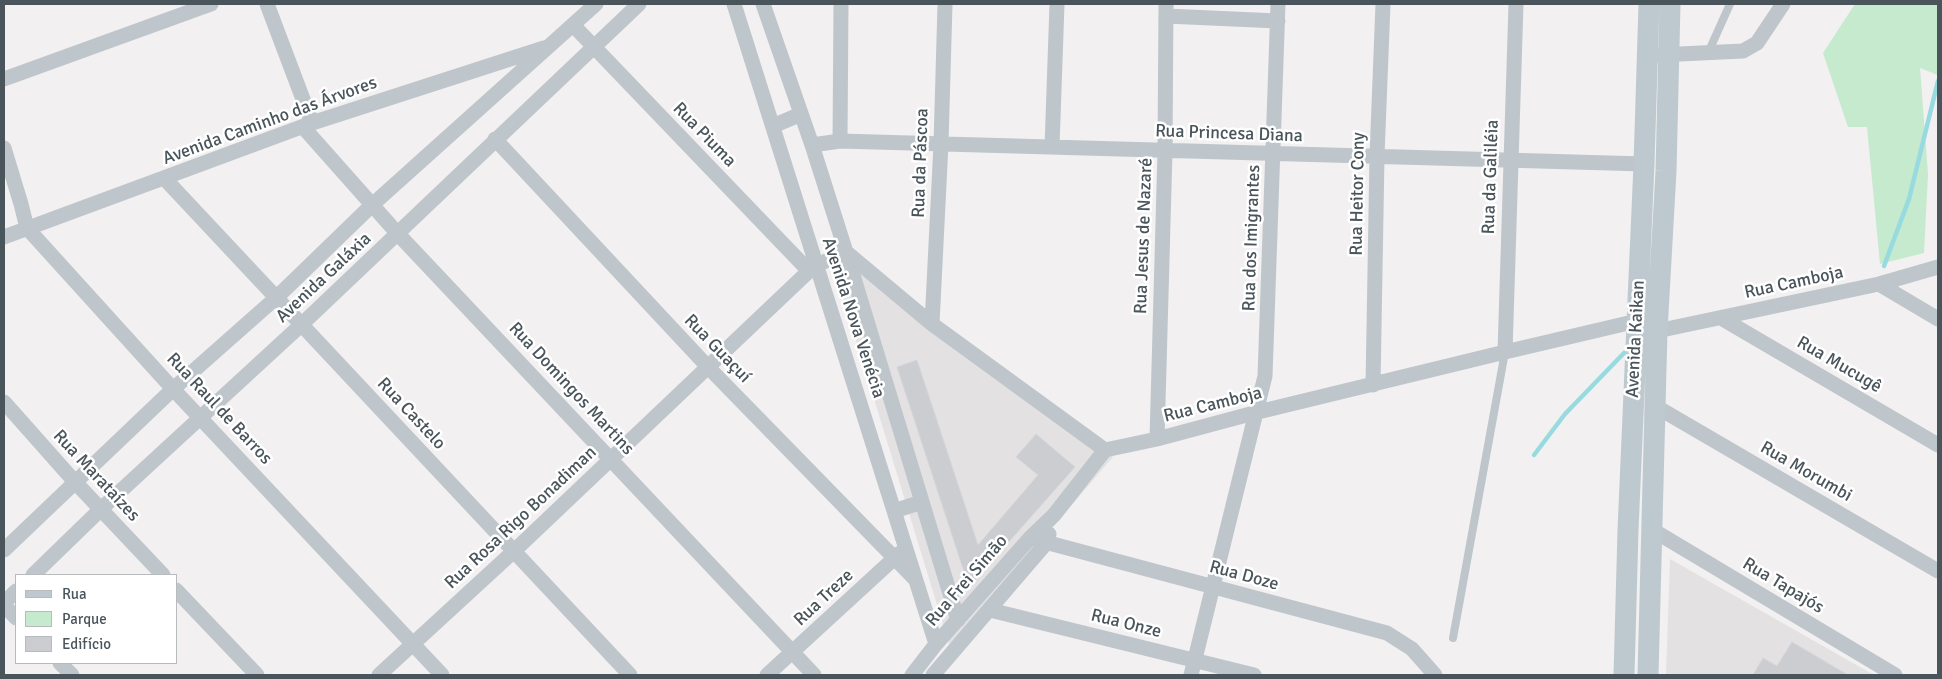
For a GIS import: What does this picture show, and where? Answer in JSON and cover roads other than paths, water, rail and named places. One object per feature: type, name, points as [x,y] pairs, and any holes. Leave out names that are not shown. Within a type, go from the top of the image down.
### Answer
[{"type":"street","points":[[4,79],[211,4]]},
{"type":"street","points":[[267,4],[307,125]]},
{"type":"street","name":"Avenida Galáxia","points":[[4,550],[173,389],[276,297],[372,205],[596,4]]},
{"type":"street","name":"Avenida Galáxia","points":[[33,574],[398,234],[495,139],[639,4]]},
{"type":"street","name":"Avenida Nova Venécia","points":[[734,4],[773,126],[813,268],[906,547],[936,644]]},
{"type":"street","name":"Avenida Nova Venécia","points":[[763,4],[812,145],[846,252],[958,620]]},
{"type":"street","points":[[840,142],[842,4]]},
{"type":"street","name":"Rua da Páscoa","points":[[932,324],[941,144],[945,4]]},
{"type":"street","points":[[1052,147],[1057,4]]},
{"type":"street","name":"Rua dos Imigrantes","points":[[1194,668],[1254,413],[1261,398],[1265,376],[1278,4]]},
{"type":"street","name":"Rua Heitor Cony","points":[[1373,385],[1377,156],[1383,4]]},
{"type":"street","name":"Rua da Galiléia","points":[[1505,352],[1516,4]]},
{"type":"street","name":"Avenida Kaikan","points":[[1624,675],[1647,326],[1666,171],[1658,55],[1649,4]]},
{"type":"street","name":"Avenida Kaikan","points":[[1648,675],[1655,406],[1647,326],[1644,164],[1658,55],[1670,4]]},
{"type":"street","points":[[1658,55],[1743,51],[1757,43],[1784,4]]},
{"type":"street","points":[[1166,10],[1278,22]]},
{"type":"street","name":"Rua Jesus de Nazaré","points":[[1157,439],[1165,151],[1166,10]]},
{"type":"street","name":"Rua Piuma","points":[[573,26],[813,268]]},
{"type":"street","name":"Avenida Caminho das Árvores","points":[[4,238],[307,125],[550,46]]},
{"type":"street","points":[[773,126],[801,114]]},
{"type":"street","name":"Rua Domingos Martins","points":[[307,125],[398,234],[814,675]]},
{"type":"street","name":"Rua Guaçuí","points":[[495,139],[708,367],[916,581]]},
{"type":"street","name":"Rua Princesa Diana","points":[[812,145],[840,142],[941,144],[1644,164]]},
{"type":"street","name":"Rua Raul de Barros","points":[[4,148],[27,228],[173,389],[442,675]]},
{"type":"street","name":"Rua Castelo","points":[[166,179],[630,675]]},
{"type":"street","points":[[846,252],[932,324],[1105,450]]},
{"type":"street","name":"Rua Rosa Rigo Bonadiman","points":[[379,675],[514,551],[813,268],[846,252]]},
{"type":"street","name":"Rua Camboja","points":[[1105,450],[1157,439],[1254,413],[1505,352],[1647,326],[1720,318],[1880,284],[1938,267]]},
{"type":"street","points":[[1880,284],[1938,319]]},
{"type":"street","name":"Rua Mucugê","points":[[1720,318],[1938,446]]},
{"type":"street","name":"Rua Marataízes","points":[[4,402],[75,482],[162,574]]},
{"type":"street","name":"Rua Morumbi","points":[[1655,406],[1938,571]]},
{"type":"street","name":"Rua Frei Simão","points":[[912,675],[936,644],[1030,538],[1054,514],[1105,450]]},
{"type":"street","points":[[894,511],[922,502]]},
{"type":"street","name":"Rua Frei Simão","points":[[939,674],[1047,542],[1054,514]]},
{"type":"street","name":"Rua Tapajós","points":[[1651,529],[1895,675]]},
{"type":"street","name":"Rua Doze","points":[[1030,538],[1386,633],[1412,649],[1435,675]]},
{"type":"street","name":"Rua Treze","points":[[767,675],[906,547]]},
{"type":"street","points":[[15,592],[4,604],[15,617]]},
{"type":"street","points":[[178,592],[257,675]]},
{"type":"street","name":"Rua Onze","points":[[990,610],[1194,668],[1254,675]]},
{"type":"street","points":[[924,660],[939,674]]},
{"type":"street","points":[[61,664],[72,675]]},
{"type":"lane","points":[[1708,53],[1730,4]]},
{"type":"lane","points":[[1454,638],[1505,352]]},
{"type":"waterway","points":[[1884,266],[1909,199],[1938,81]]},
{"type":"waterway","points":[[1534,455],[1565,414],[1624,353]]}]
